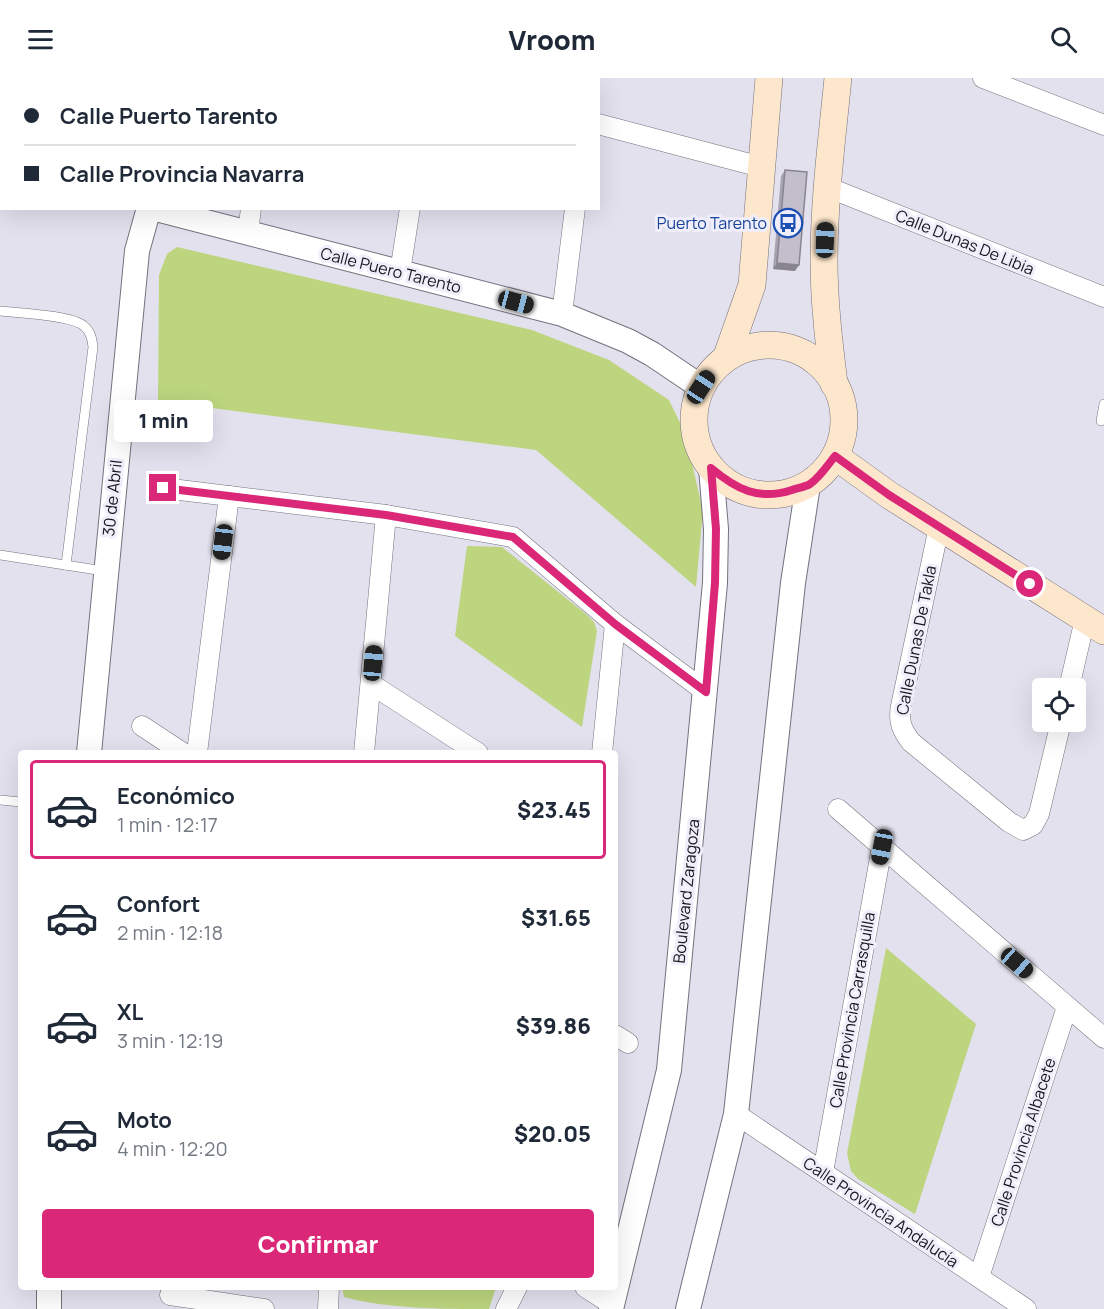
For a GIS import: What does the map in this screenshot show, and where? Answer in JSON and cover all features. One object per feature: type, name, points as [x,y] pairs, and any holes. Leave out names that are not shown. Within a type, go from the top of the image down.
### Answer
[{"type":"main road","points":[[728,356],[752,285],[769,78]]},
{"type":"main road","points":[[834,384],[821,366],[800,351],[776,345],[751,346],[728,356],[713,369],[701,387],[694,409],[696,440],[711,468],[731,484],[755,494],[780,494],[808,485],[820,475],[835,456],[843,433],[843,409],[834,384],[827,324],[824,260],[827,188],[838,78]]},
{"type":"main road","points":[[835,456],[889,495],[1095,625]]},
{"type":"street","points":[[983,78],[1104,125]]},
{"type":"street","points":[[600,125],[761,166]]},
{"type":"street","name":"Calle Dunas De Libia","points":[[827,188],[1104,297]]},
{"type":"street","name":"30 de Abril","points":[[88,750],[137,251],[150,210]]},
{"type":"street","name":"Calle Puero Tarento","points":[[159,210],[562,314],[628,341],[701,387]]},
{"type":"street","points":[[248,233],[251,210]]},
{"type":"street","points":[[400,272],[410,210]]},
{"type":"street","points":[[562,314],[575,210]]},
{"type":"street","name":"Boulevard Zaragoza","points":[[618,1282],[669,1070],[715,583],[716,529],[711,468]]},
{"type":"street","points":[[688,1309],[736,1114],[792,595],[808,485]]},
{"type":"street","points":[[163,488],[386,515],[513,537],[615,624],[706,692]]},
{"type":"street","points":[[197,750],[229,495]]},
{"type":"street","points":[[364,750],[386,515]]},
{"type":"street","name":"Calle Dunas De Takla","points":[[939,527],[900,706],[899,718],[903,731],[911,742],[1009,822],[1023,830],[1033,825],[1040,814],[1059,732]]},
{"type":"street","points":[[602,750],[615,624]]},
{"type":"street","points":[[1073,678],[1095,625]]},
{"type":"street","points":[[371,684],[473,750]]},
{"type":"street","points":[[142,726],[178,750]]},
{"type":"street","points":[[838,809],[1104,1038]]},
{"type":"street","name":"Calle Provincia Carrasquilla","points":[[823,1172],[882,847]]},
{"type":"street","name":"Calle Provincia Albacete","points":[[979,1277],[1067,1007]]},
{"type":"street","name":"Calle Provincia Andalucía","points":[[736,1114],[1026,1309]]},
{"type":"street","points":[[49,1309],[50,1290]]},
{"type":"street","points":[[328,1309],[329,1290]]},
{"type":"street","points":[[506,1309],[516,1290]]},
{"type":"street","points":[[589,1290],[612,1307]]},
{"type":"street","name":"Boulevard Zaragoza","points":[[612,1307],[616,1290]]},
{"type":"street","points":[[170,1297],[264,1309]]},
{"type":"lane","points":[[0,311],[71,319],[83,324],[91,334],[93,347],[66,565]]},
{"type":"lane","points":[[1101,421],[1104,404]]},
{"type":"lane","points":[[0,555],[105,571]]},
{"type":"lane","points":[[0,800],[18,802]]},
{"type":"green space","points":[[177,247],[532,330],[609,360],[669,400],[685,433],[703,511],[696,587],[536,450],[158,401],[159,275],[167,254]]},
{"type":"green space","points":[[467,546],[502,547],[594,622],[597,631],[582,727],[455,636]]},
{"type":"green space","points":[[886,948],[976,1024],[915,1214],[858,1179],[851,1171],[847,1153]]},
{"type":"green space","points":[[343,1290],[495,1290],[489,1309],[397,1306],[344,1297]]},
{"type":"building","name":"Puerto Tarento","points":[[785,170],[807,172],[799,265],[777,263]]},
{"type":"place","name":"Puerto Tarento","points":[[788,223]]},
{"type":"route","points":[[163,488],[386,515],[513,537],[615,624],[706,692],[715,583],[716,529],[711,468],[731,484],[755,494],[780,494],[808,485],[820,475],[835,456],[889,495],[1030,584]]}]
